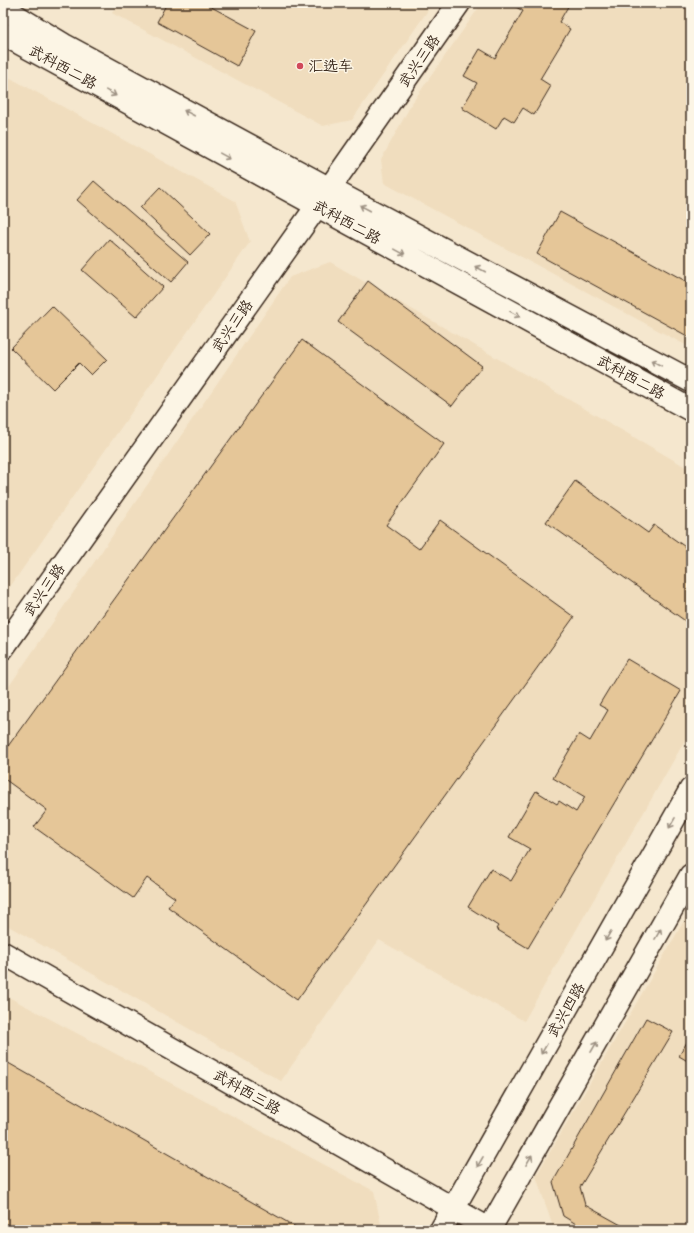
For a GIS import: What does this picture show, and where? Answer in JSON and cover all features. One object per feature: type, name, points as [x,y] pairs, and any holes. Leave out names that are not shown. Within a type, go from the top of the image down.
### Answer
[{"type":"street","name":"武兴三路","points":[[3,648],[324,198],[459,3]]},
{"type":"street","name":"武科西二路","points":[[3,8],[324,198],[691,410]]},
{"type":"street","name":"武科西二路","points":[[3,34],[324,198],[691,381]]},
{"type":"street","name":"武兴四路","points":[[441,1230],[691,789]]},
{"type":"street","points":[[490,1230],[691,875]]},
{"type":"street","name":"武科西三路","points":[[3,953],[490,1230]]},
{"type":"shaded area","name":"汇选车","points":[[118,3],[433,3],[352,120],[323,126],[112,13]]},
{"type":"shaded area","points":[[482,3],[691,3],[691,348],[384,183],[381,160],[412,103]]},
{"type":"shaded area","points":[[3,74],[235,201],[250,242],[3,597]]},
{"type":"shaded area","points":[[330,262],[691,470],[691,730],[524,1021],[379,940],[281,1081],[3,923],[3,695],[290,277]]},
{"type":"shaded area","points":[[691,909],[691,1230],[554,1230],[536,1176]]},
{"type":"shaded area","points":[[3,994],[374,1191],[382,1230],[3,1230]]},
{"type":"building","points":[[167,3],[204,3],[256,31],[237,66],[157,22]]},
{"type":"building","points":[[251,3],[262,3],[259,7]]},
{"type":"building","points":[[509,3],[570,3],[559,22],[570,29],[540,79],[551,86],[534,115],[523,108],[514,122],[504,116],[496,129],[462,108],[477,83],[464,76],[480,49],[495,58],[523,11]]},
{"type":"building","points":[[94,181],[188,262],[171,282],[77,200]]},
{"type":"building","points":[[160,187],[210,234],[190,255],[140,208]]},
{"type":"building","points":[[560,212],[691,284],[691,338],[537,254]]},
{"type":"building","points":[[109,239],[163,287],[136,317],[82,270]]},
{"type":"building","points":[[368,281],[482,366],[452,406],[338,322]]},
{"type":"building","points":[[52,306],[107,359],[91,375],[79,363],[53,389],[11,348]]},
{"type":"building","points":[[302,340],[444,444],[386,525],[419,549],[440,520],[574,617],[297,1000],[168,907],[175,898],[147,878],[133,898],[34,827],[47,810],[3,778],[3,753]]},
{"type":"building","points":[[575,481],[648,533],[654,525],[691,551],[691,625],[546,522]]},
{"type":"building","points":[[627,659],[681,691],[528,948],[496,929],[498,926],[468,907],[491,869],[511,881],[530,849],[509,837],[536,791],[557,804],[559,801],[576,812],[585,797],[553,778],[579,734],[590,741],[608,710],[599,705]]},
{"type":"building","points":[[646,1018],[673,1032],[580,1187],[585,1205],[630,1230],[586,1230],[563,1216],[553,1182]]},
{"type":"building","points":[[691,1035],[691,1063],[679,1056]]},
{"type":"building","points":[[3,1060],[301,1230],[4,1230]]},
{"type":"place","name":"汇选车","points":[[300,66]]}]
